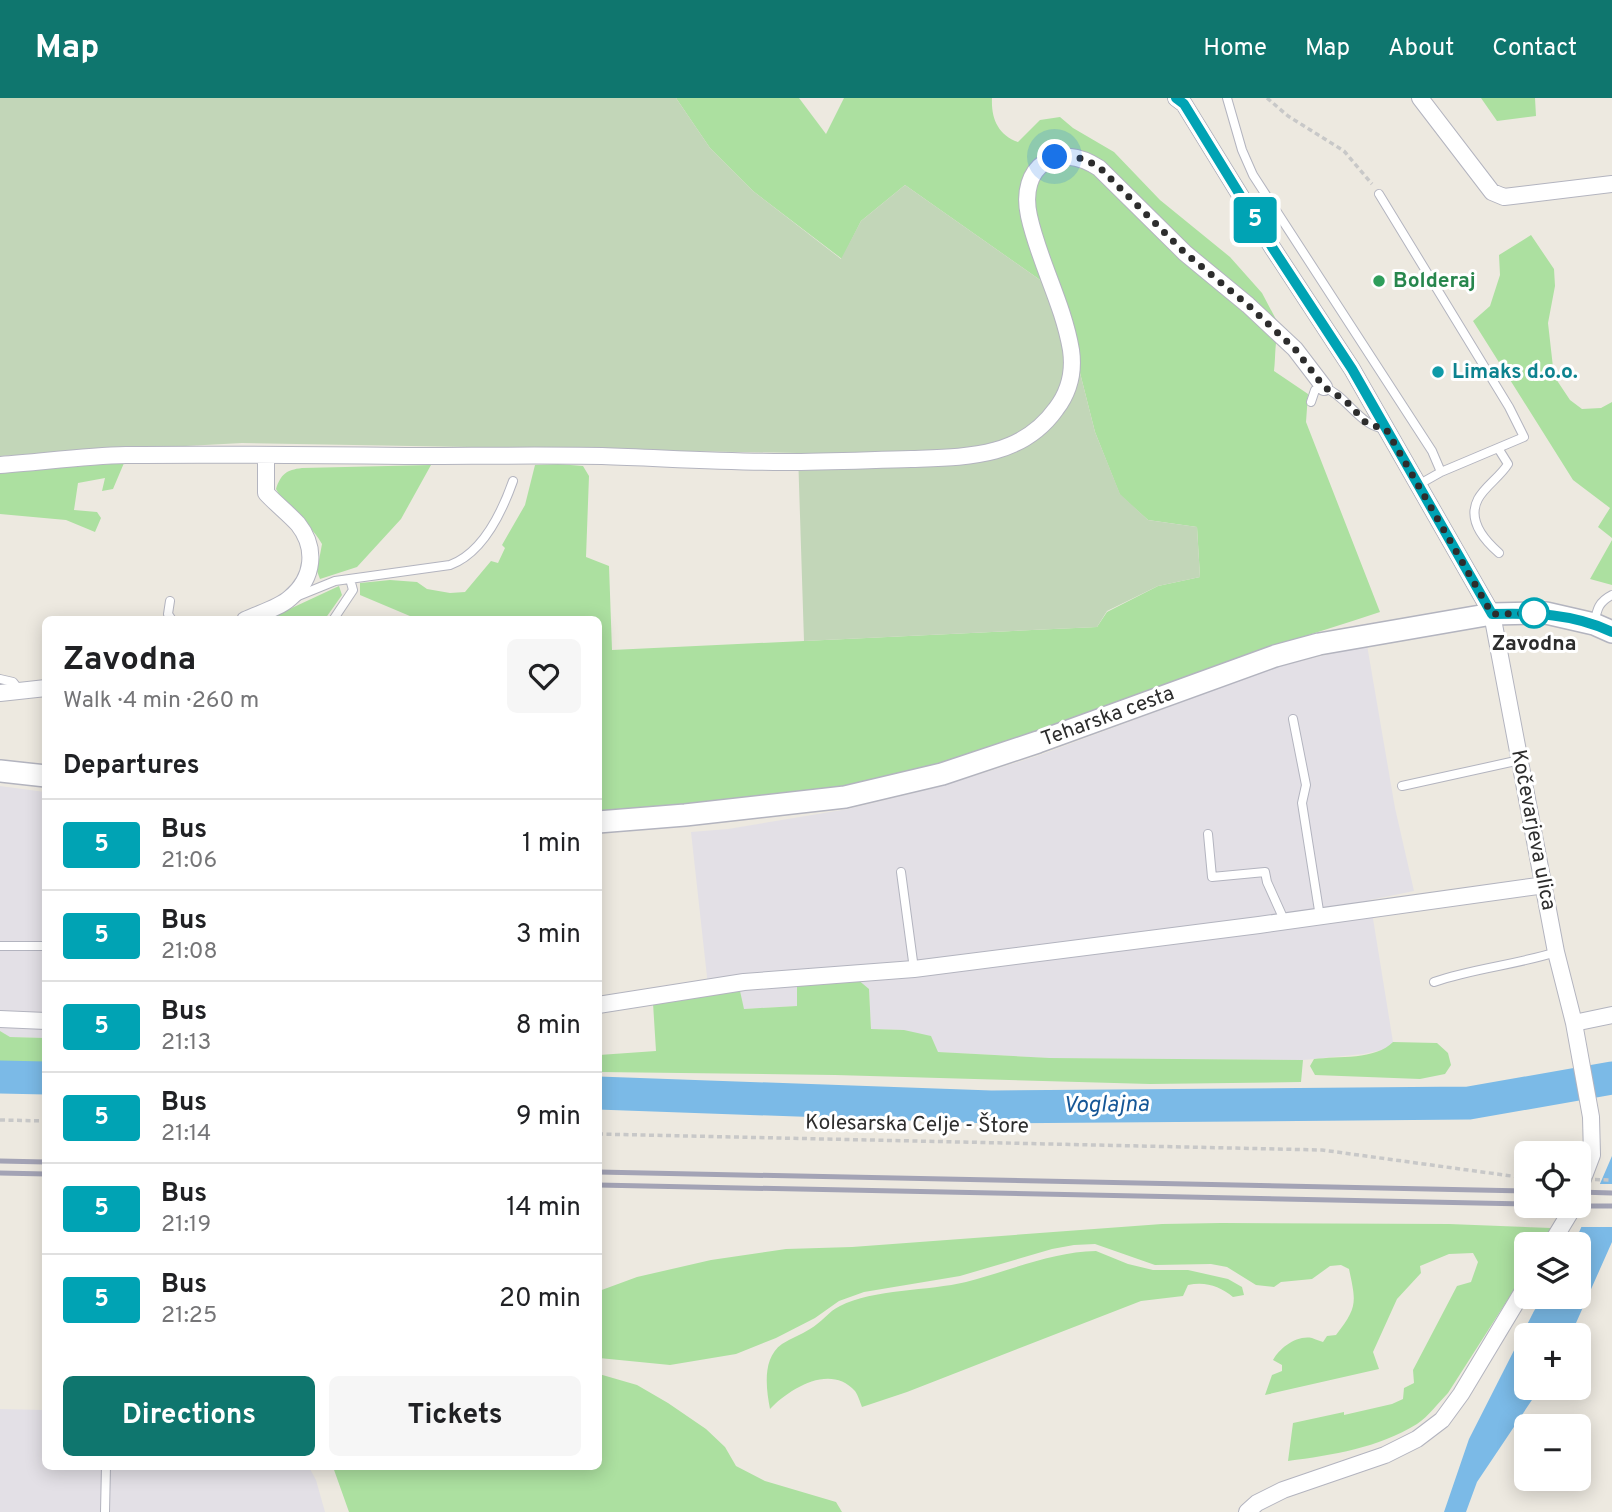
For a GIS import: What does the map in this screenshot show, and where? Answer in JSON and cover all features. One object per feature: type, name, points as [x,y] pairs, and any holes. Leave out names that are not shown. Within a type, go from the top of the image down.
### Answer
[{"type":"street","points":[[1420,98],[1492,192],[1504,197],[1612,184]]},
{"type":"street","name":"Kočevarjeva ulica","points":[[1183,100],[1272,247],[1352,369],[1492,614],[1556,952],[1574,1023],[1591,1116],[1591,1158]]},
{"type":"street","points":[[0,465],[122,455],[579,456],[785,462],[938,458],[991,453],[1022,441],[1045,425],[1066,396],[1071,373],[1071,353],[1053,288],[1034,235],[1027,194],[1035,170],[1043,163],[1055,157],[1072,155],[1088,160],[1100,168],[1185,253],[1248,305],[1295,349],[1324,387]]},
{"type":"street","points":[[254,616],[288,600],[302,587],[312,559],[307,538],[297,523],[266,493],[266,455]]},
{"type":"street","name":"Teharska cesta","points":[[602,822],[845,797],[954,770],[1275,656],[1319,644],[1492,614],[1546,613],[1603,628]]},
{"type":"street","points":[[0,693],[42,688]]},
{"type":"street","points":[[0,771],[42,776]]},
{"type":"street","points":[[602,1004],[744,982],[915,969],[1285,922],[1545,885]]},
{"type":"street","points":[[1574,1023],[1612,1015]]},
{"type":"street","points":[[0,1019],[42,1021]]},
{"type":"street","points":[[1247,1512],[1257,1503],[1283,1490],[1385,1455],[1417,1439],[1442,1420],[1461,1394],[1514,1306]]},
{"type":"lane","points":[[1227,98],[1242,150],[1253,175],[1432,451],[1441,472]]},
{"type":"lane","points":[[1379,194],[1524,437],[1441,472],[1418,485]]},
{"type":"lane","points":[[1311,402],[1315,390],[1324,387],[1346,401],[1367,424],[1386,429]]},
{"type":"lane","points":[[1498,448],[1508,464],[1478,498],[1474,512],[1477,527],[1487,543],[1499,553]]},
{"type":"lane","points":[[288,600],[335,581],[463,561],[504,508],[513,481]]},
{"type":"lane","points":[[336,616],[353,590],[350,579]]},
{"type":"lane","points":[[1603,628],[1597,607],[1612,594]]},
{"type":"lane","points":[[170,601],[170,616]]},
{"type":"lane","points":[[0,678],[13,682],[20,691]]},
{"type":"lane","points":[[1293,719],[1306,785],[1302,803],[1320,917]]},
{"type":"lane","points":[[1402,786],[1520,760]]},
{"type":"lane","points":[[1208,834],[1212,877],[1265,872],[1267,883],[1285,922]]},
{"type":"lane","points":[[901,872],[915,969]]},
{"type":"lane","points":[[0,946],[42,946]]},
{"type":"lane","points":[[1434,982],[1459,973],[1531,960],[1556,952]]},
{"type":"lane","points":[[105,1512],[106,1470]]},
{"type":"path","points":[[1267,98],[1288,116],[1345,150],[1379,194]]},
{"type":"path","points":[[0,1120],[42,1121]]},
{"type":"path","name":"Kolesarska Celje - Štore","points":[[602,1133],[1322,1150],[1514,1176]]},
{"type":"path","points":[[1591,1179],[1612,1180]]},
{"type":"shaded area","points":[[1367,645],[1395,808],[1414,891],[1370,900],[1393,1042],[1387,1049],[1303,1060],[1050,1058],[937,1052],[904,1030],[871,1029],[869,989],[798,1006],[743,1009],[709,995],[691,832],[728,829],[848,809],[943,786],[1040,755],[1277,667]]},
{"type":"shaded area","points":[[0,786],[42,792],[42,1038],[9,1037],[0,1031]]},
{"type":"shaded area","points":[[0,1409],[42,1410],[42,1470],[311,1470],[325,1512],[0,1512]]},
{"type":"green space","points":[[0,98],[676,98],[710,148],[753,191],[841,259],[861,221],[905,185],[1060,294],[1095,432],[1120,494],[1148,520],[1197,527],[1200,577],[1158,586],[1107,611],[1097,627],[804,641],[798,453],[242,443],[0,456]]},
{"type":"green space","points":[[676,98],[799,98],[826,134],[844,98],[992,98],[997,125],[1011,139],[1018,142],[1040,120],[1060,117],[1073,128],[1114,152],[1160,200],[1230,257],[1262,293],[1280,327],[1274,371],[1308,394],[1306,422],[1380,612],[1243,657],[1004,745],[929,768],[807,793],[602,813],[602,616],[410,616],[360,595],[360,583],[390,580],[417,582],[427,589],[450,593],[465,592],[491,561],[498,563],[505,548],[502,545],[525,505],[535,465],[583,466],[589,476],[586,557],[609,566],[612,650],[1097,627],[1107,612],[1158,586],[1200,577],[1197,527],[1148,520],[1120,495],[1095,432],[1060,294],[905,185],[861,221],[842,259],[753,191],[710,148]]},
{"type":"green space","points":[[1481,98],[1535,98],[1536,116],[1497,121]]},
{"type":"green space","points":[[1531,235],[1554,269],[1555,286],[1548,323],[1554,376],[1570,400],[1582,409],[1601,408],[1612,402],[1612,538],[1598,527],[1610,508],[1573,480],[1473,321],[1490,306],[1500,275],[1499,255]]},
{"type":"green space","points":[[124,463],[113,489],[102,491],[105,478],[78,483],[74,510],[97,512],[101,518],[95,532],[66,520],[0,514],[0,472]]},
{"type":"green space","points":[[431,465],[401,519],[357,567],[320,579],[317,571],[322,544],[276,489],[282,476],[302,468]]},
{"type":"green space","points":[[1612,540],[1612,585],[1590,579]]},
{"type":"green space","points":[[339,586],[342,595],[327,616],[275,616]]},
{"type":"green space","points":[[857,979],[869,989],[871,1029],[904,1030],[931,1036],[938,1052],[1050,1058],[1303,1060],[1301,1082],[1150,1084],[835,1075],[602,1072],[602,1055],[656,1051],[653,1003],[740,991],[744,1009],[797,1006],[797,985]]},
{"type":"green space","points":[[0,1031],[10,1037],[42,1038],[42,1067],[0,1065]]},
{"type":"green space","points":[[1393,1042],[1437,1043],[1448,1053],[1451,1065],[1445,1074],[1420,1079],[1315,1075],[1310,1066],[1314,1059],[1377,1052]]},
{"type":"green space","points":[[1162,1224],[1449,1224],[1552,1228],[1550,1232],[1514,1232],[1514,1290],[1448,1393],[1426,1417],[1402,1432],[1371,1445],[1288,1461],[1293,1423],[1344,1412],[1344,1415],[1403,1399],[1404,1388],[1414,1383],[1413,1370],[1457,1286],[1471,1282],[1478,1262],[1473,1253],[1449,1254],[1420,1266],[1421,1273],[1397,1299],[1373,1352],[1379,1369],[1265,1395],[1272,1375],[1282,1371],[1282,1365],[1273,1360],[1284,1347],[1300,1338],[1323,1342],[1327,1336],[1336,1335],[1348,1318],[1354,1297],[1349,1269],[1341,1265],[1330,1266],[1312,1279],[1281,1282],[1274,1287],[1256,1285],[1227,1267],[1211,1264],[1155,1265],[1095,1244],[1074,1245],[960,1276],[864,1292],[839,1301],[815,1318],[776,1338],[736,1354],[670,1365],[602,1358],[602,1290],[637,1277],[711,1260],[786,1249],[852,1247]]},
{"type":"green space","points":[[1096,1251],[1128,1264],[1153,1270],[1188,1270],[1228,1279],[1242,1287],[1244,1295],[1233,1297],[1218,1287],[1206,1284],[1188,1285],[1183,1296],[1141,1301],[862,1407],[855,1391],[845,1383],[822,1379],[799,1387],[770,1409],[767,1374],[771,1357],[782,1344],[814,1326],[840,1306],[868,1296],[951,1285],[1046,1258]]},
{"type":"green space","points":[[602,1375],[637,1385],[668,1403],[706,1429],[725,1447],[736,1466],[765,1481],[836,1502],[842,1512],[349,1512],[334,1470],[602,1470]]},
{"type":"water","points":[[1612,1156],[1612,1242],[1591,1289],[1591,1232],[1579,1232],[1585,1218],[1591,1218],[1591,1205]]},
{"type":"water","points":[[1582,1309],[1576,1323],[1528,1323],[1534,1311]]},
{"type":"water","points":[[1514,1350],[1514,1400],[1532,1400],[1523,1414],[1514,1414],[1514,1427],[1477,1482],[1466,1512],[1444,1512],[1469,1439]]},
{"type":"pier","points":[[1595,1184],[1612,1184],[1612,1227],[1578,1227],[1582,1218],[1591,1218],[1591,1194]]},
{"type":"waterway","name":"Voglajna","points":[[0,1077],[42,1078]]},
{"type":"waterway","name":"Voglajna","points":[[602,1093],[991,1107],[1469,1103],[1612,1078]]},
{"type":"railway","points":[[0,1161],[42,1162]]},
{"type":"railway","points":[[602,1172],[1514,1191]]},
{"type":"railway","points":[[0,1173],[42,1174]]},
{"type":"railway","points":[[602,1185],[1514,1204]]},
{"type":"railway","points":[[1591,1192],[1612,1193]]},
{"type":"railway","points":[[1591,1206],[1612,1206]]},
{"type":"bus line","name":"5","points":[[1176,98],[1184,104],[1272,247],[1352,369],[1492,614],[1546,613],[1594,624],[1612,632]]},
{"type":"place","name":"Bolderaj","points":[[1379,281]]},
{"type":"place","name":"Limaks d.o.o.","points":[[1438,372]]},
{"type":"place","name":"Zavodna","points":[[1534,613]]},
{"type":"route","points":[[1055,157],[1072,155],[1088,160],[1100,168],[1185,253],[1248,305],[1295,349],[1324,387],[1346,401],[1367,424],[1386,429],[1492,614],[1546,613],[1534,613]]}]
